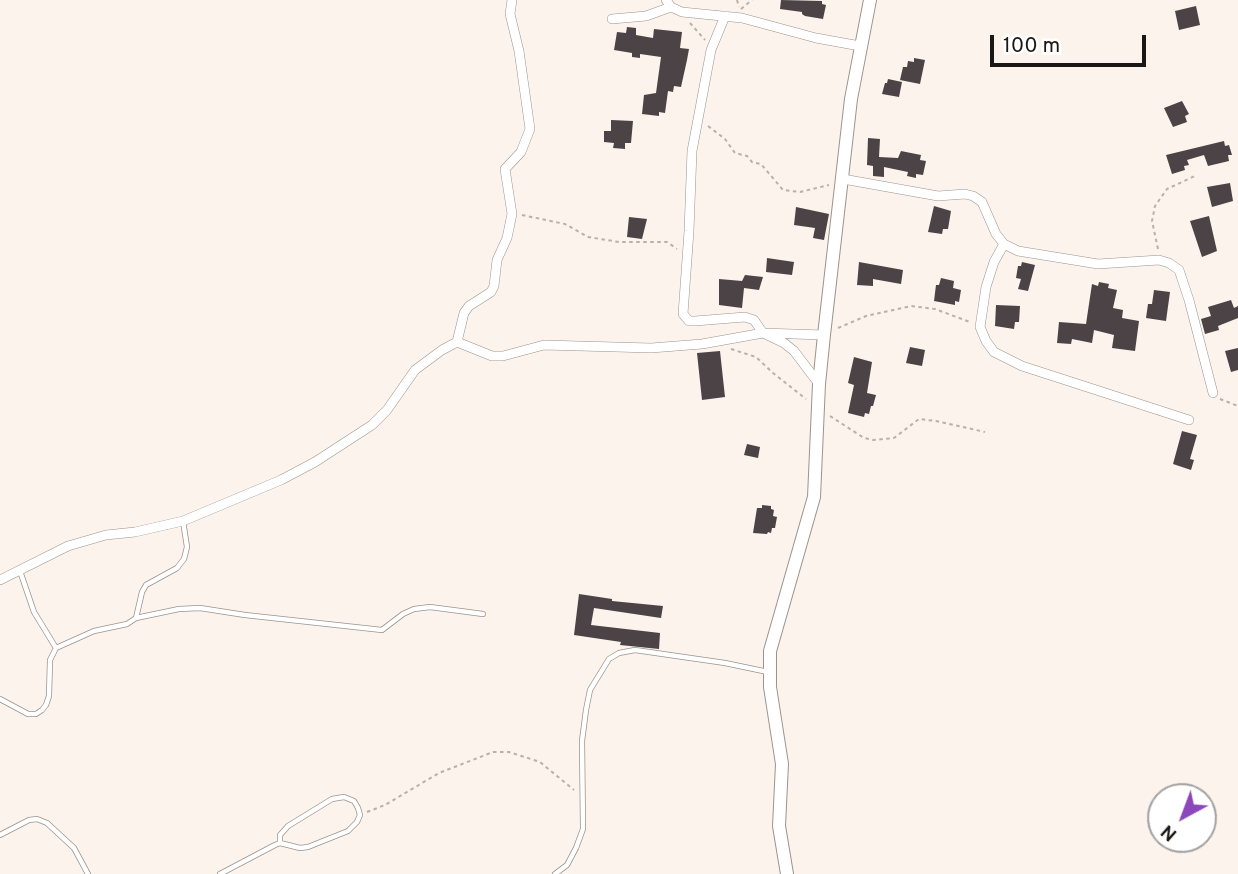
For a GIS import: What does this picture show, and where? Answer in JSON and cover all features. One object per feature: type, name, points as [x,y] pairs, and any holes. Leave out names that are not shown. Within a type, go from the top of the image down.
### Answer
[{"type":"street","points":[[0,580],[50,553],[85,540],[183,521],[281,480],[372,425],[387,410],[415,370],[457,342],[464,313],[476,301],[491,292],[494,286],[497,260],[511,228],[512,214],[505,169],[521,152],[530,129],[519,51],[510,14],[512,0]]},
{"type":"street","points":[[787,874],[779,826],[782,764],[768,672],[769,651],[814,496],[824,335],[851,99],[870,0]]},
{"type":"street","points":[[612,19],[646,16],[671,6],[860,46]]},
{"type":"street","points":[[725,16],[711,50],[692,151],[690,231],[683,314],[689,321],[751,318],[758,322],[764,333],[794,351],[819,384]]},
{"type":"street","points":[[843,179],[938,196],[973,196],[982,202],[1004,244],[1018,251],[1098,264],[1158,260],[1178,270],[1189,300],[1213,393]]},
{"type":"street","points":[[1004,244],[993,262],[980,327],[994,352],[1005,359],[1189,420]]},
{"type":"street","points":[[457,342],[492,356],[503,356],[544,345],[651,348],[702,344],[764,333],[824,335]]},
{"type":"lane","points":[[136,618],[146,585],[177,568],[184,559],[187,547],[183,521]]},
{"type":"lane","points":[[20,571],[34,612],[56,648]]},
{"type":"lane","points":[[0,699],[28,714],[36,714],[42,710],[49,696],[50,660],[56,648],[94,631],[179,608],[200,608],[383,630],[402,614],[414,609],[430,607],[483,614]]},
{"type":"lane","points":[[555,874],[566,864],[576,848],[583,829],[582,741],[586,710],[590,690],[609,659],[619,653],[635,650],[707,659],[768,672]]},
{"type":"lane","points":[[220,874],[281,843],[300,848],[318,844],[354,827],[360,815],[354,801],[344,797],[331,799],[288,826],[280,835],[281,843]]},
{"type":"lane","points":[[0,835],[29,820],[37,819],[47,823],[74,848],[88,874]]},
{"type":"path","points":[[740,9],[752,0]]},
{"type":"path","points":[[671,6],[701,35],[711,50]]},
{"type":"path","points":[[697,119],[722,136],[732,151],[761,164],[783,190],[814,190],[843,179]]},
{"type":"path","points":[[1158,260],[1158,244],[1152,221],[1154,206],[1167,190],[1197,175]]},
{"type":"path","points":[[512,214],[565,224],[582,235],[601,240],[619,243],[667,242],[674,246],[680,255]]},
{"type":"path","points":[[824,335],[866,316],[911,306],[936,309],[980,327]]},
{"type":"path","points":[[727,348],[756,357],[818,410],[864,438],[894,438],[919,419],[985,432]]},
{"type":"path","points":[[1213,393],[1226,403],[1238,406]]},
{"type":"path","points":[[360,815],[385,805],[439,773],[493,752],[509,752],[540,762],[584,799]]},
{"type":"building","points":[[781,0],[822,1],[822,4],[826,5],[823,19],[780,9]]},
{"type":"building","points":[[1196,6],[1200,25],[1179,30],[1175,11]]},
{"type":"building","points":[[627,27],[636,28],[636,35],[653,38],[654,29],[682,32],[680,48],[689,49],[681,87],[674,86],[673,92],[668,91],[665,113],[659,112],[659,116],[642,114],[644,95],[656,93],[661,57],[640,54],[640,58],[632,57],[632,53],[614,50],[617,32],[626,33]]},
{"type":"building","points":[[914,58],[925,60],[920,84],[900,80],[903,67],[907,67],[908,61],[914,62]]},
{"type":"building","points":[[888,79],[902,82],[899,97],[882,94]]},
{"type":"building","points":[[1182,101],[1189,114],[1185,116],[1187,122],[1173,127],[1164,108]]},
{"type":"building","points":[[611,120],[633,121],[631,143],[625,143],[625,149],[613,148],[614,143],[604,142],[604,131],[611,131]]},
{"type":"building","points":[[868,138],[880,139],[879,157],[898,158],[901,151],[921,155],[920,160],[926,161],[923,175],[916,174],[916,178],[907,176],[908,172],[884,167],[884,177],[873,176],[873,166],[867,165]]},
{"type":"building","points":[[1224,141],[1225,146],[1229,145],[1232,155],[1228,155],[1229,161],[1208,166],[1204,155],[1187,160],[1189,165],[1184,166],[1185,170],[1172,174],[1166,155]]},
{"type":"building","points":[[1230,183],[1233,201],[1212,207],[1207,187]]},
{"type":"building","points":[[934,206],[951,211],[948,229],[943,229],[942,234],[928,232]]},
{"type":"building","points":[[796,207],[829,214],[824,240],[813,238],[815,228],[794,225]]},
{"type":"building","points":[[1209,216],[1217,251],[1202,257],[1190,221]]},
{"type":"building","points":[[629,217],[647,219],[642,239],[627,237]]},
{"type":"building","points":[[767,258],[794,262],[792,275],[766,272]]},
{"type":"building","points":[[859,262],[903,270],[901,284],[873,279],[873,286],[857,285]]},
{"type":"building","points":[[1022,262],[1035,265],[1028,291],[1018,289],[1021,279],[1016,278],[1018,266],[1021,266]]},
{"type":"building","points":[[745,275],[763,277],[759,290],[744,288],[742,308],[719,305],[719,279],[742,281]]},
{"type":"building","points":[[941,278],[954,281],[953,288],[961,290],[959,302],[955,301],[955,305],[934,301],[936,285],[939,285]]},
{"type":"building","points":[[1099,282],[1109,284],[1108,288],[1117,290],[1113,308],[1123,310],[1122,318],[1139,321],[1135,351],[1112,348],[1114,335],[1094,330],[1092,343],[1072,339],[1071,344],[1057,343],[1059,322],[1086,324],[1092,284],[1098,286]]},
{"type":"building","points":[[1154,290],[1170,292],[1166,321],[1146,318]]},
{"type":"building","points":[[1231,300],[1234,308],[1238,306],[1238,318],[1218,326],[1219,330],[1205,334],[1201,319],[1211,316],[1208,307]]},
{"type":"building","points":[[996,305],[1020,306],[1019,322],[1015,322],[1014,329],[995,326]]},
{"type":"building","points":[[910,347],[925,350],[922,366],[906,363]]},
{"type":"building","points":[[1238,348],[1238,370],[1231,372],[1225,351]]},
{"type":"building","points":[[720,351],[725,397],[702,400],[697,353]]},
{"type":"building","points":[[854,357],[872,362],[867,393],[876,395],[869,414],[865,413],[864,417],[848,413],[854,385],[848,383]]},
{"type":"building","points":[[1182,431],[1197,435],[1190,459],[1194,460],[1191,470],[1173,464]]},
{"type":"building","points":[[747,444],[760,447],[758,458],[744,455]]},
{"type":"building","points":[[762,505],[771,506],[774,510],[773,516],[777,517],[775,528],[767,534],[753,533],[757,508],[762,508]]},
{"type":"building","points":[[579,594],[612,601],[663,606],[661,618],[594,608],[591,625],[660,633],[659,649],[620,645],[621,642],[574,635]]}]
